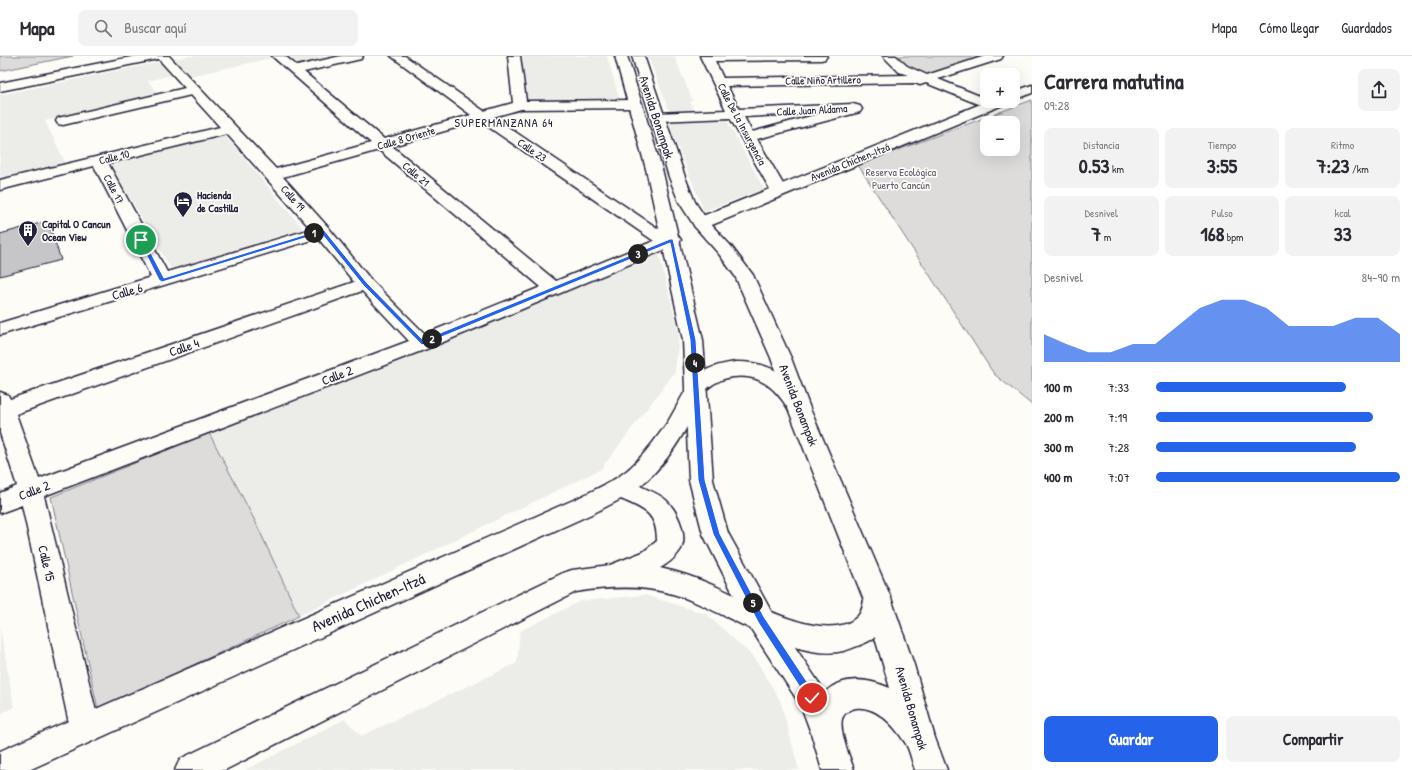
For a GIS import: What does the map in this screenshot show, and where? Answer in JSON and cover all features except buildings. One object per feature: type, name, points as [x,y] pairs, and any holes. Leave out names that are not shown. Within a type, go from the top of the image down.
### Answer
[{"type":"street","points":[[0,78],[109,56]]},
{"type":"street","points":[[0,87],[154,56]]},
{"type":"street","name":"Calle 19","points":[[162,56],[228,129],[273,175],[322,231],[365,284],[422,343]]},
{"type":"street","name":"Calle 21","points":[[278,56],[555,289]]},
{"type":"street","points":[[296,70],[357,56]]},
{"type":"street","name":"Calle 23","points":[[397,56],[482,116],[670,241]]},
{"type":"street","points":[[514,56],[520,105]]},
{"type":"street","name":"Avenida Bonampak","points":[[621,56],[654,169],[693,340],[701,480],[716,534],[761,620],[812,698],[828,735],[838,770]]},
{"type":"street","name":"Avenida Bonampak","points":[[638,56],[686,202],[701,223],[725,250],[744,275],[781,358],[800,412],[877,598],[931,770]]},
{"type":"street","points":[[706,57],[821,56]]},
{"type":"street","points":[[889,56],[903,69],[926,79],[980,98]]},
{"type":"street","points":[[902,88],[997,56]]},
{"type":"street","name":"Calle De La Insurgencia","points":[[706,57],[735,114],[779,191]]},
{"type":"street","name":"Calle Niño Artillero","points":[[719,82],[926,79]]},
{"type":"street","points":[[1020,93],[1032,89]]},
{"type":"street","points":[[63,121],[194,90]]},
{"type":"street","name":"Calle 8 Oriente","points":[[273,175],[520,105],[635,104]]},
{"type":"street","name":"Avenida Chichen-Itzá","points":[[701,223],[982,108]]},
{"type":"street","name":"Calle Juan Aldama","points":[[657,117],[855,109],[748,137]]},
{"type":"street","name":"Calle 10","points":[[0,185],[228,129]]},
{"type":"street","name":"Calle 17","points":[[100,161],[162,280]]},
{"type":"street","name":"Calle 6","points":[[0,329],[322,231]]},
{"type":"street","name":"Calle 2","points":[[0,503],[422,343],[670,241]]},
{"type":"street","name":"Calle 4","points":[[2,405],[365,284]]},
{"type":"street","points":[[696,388],[707,378],[727,370],[747,369],[757,371],[775,378],[782,384],[792,396],[800,412]]},
{"type":"street","name":"Avenida Chichen-Itzá","points":[[0,768],[85,728],[587,505],[621,488],[643,470],[677,425],[696,388]]},
{"type":"street","name":"Calle 15","points":[[2,405],[30,491],[85,728]]},
{"type":"street","points":[[607,576],[652,560],[670,546],[671,531],[664,513],[652,503],[621,488]]},
{"type":"street","points":[[191,770],[572,581],[607,576],[644,577],[686,586],[795,634],[829,640],[843,640],[860,632],[873,620],[877,609],[877,598]]},
{"type":"street","points":[[828,735],[826,724],[827,715],[831,706],[837,700],[846,695],[856,694],[868,695],[890,704],[898,711],[920,738]]},
{"type":"shaded area","points":[[188,56],[270,56],[272,58],[190,76],[174,59]]},
{"type":"shaded area","points":[[288,56],[343,56],[299,66]]},
{"type":"shaded area","points":[[519,56],[607,56],[620,101],[524,102]]},
{"type":"shaded area","points":[[648,56],[674,56],[693,101],[690,101],[694,111],[669,111]]},
{"type":"shaded area","points":[[160,62],[171,75],[148,81],[160,96],[45,121],[66,164],[0,180],[0,95]]},
{"type":"shaded area","points":[[725,117],[764,189],[704,211],[666,118]]},
{"type":"shaded area","points":[[224,134],[303,229],[171,269],[110,163]]},
{"type":"shaded area","points":[[658,251],[679,333],[675,372],[601,469],[299,616],[255,521],[209,433],[573,288]]},
{"type":"shaded area","points":[[645,595],[706,614],[754,657],[780,700],[799,770],[245,770],[345,719],[361,736],[517,663],[520,631],[581,601]]},
{"type":"shaded area","points":[[0,627],[14,707],[0,714]]},
{"type":"green space","points":[[0,56],[73,56],[0,71]]},
{"type":"green space","points":[[896,56],[993,56],[928,76],[909,67]]},
{"type":"green space","name":"Reserva Ecológica Puerto Cancún","points":[[1032,100],[1032,405],[994,374],[858,165],[980,119],[980,156],[1020,156],[1020,116],[989,116],[1011,108],[1020,108],[1020,104]]},
{"type":"green space","points":[[209,433],[255,521],[299,616],[98,709],[51,497]]},
{"type":"place","name":"Hacienda de Castilla","points":[[183,218]]},
{"type":"place","name":"Capital O Cancun Ocean View","points":[[28,247]]},
{"type":"district","name":"SUPERMANZANA 64","points":[[504,123]]},
{"type":"route","points":[[141,240],[162,280],[322,231],[365,284],[422,343],[672,240],[693,340],[701,480],[716,534],[761,620],[812,698]]}]
